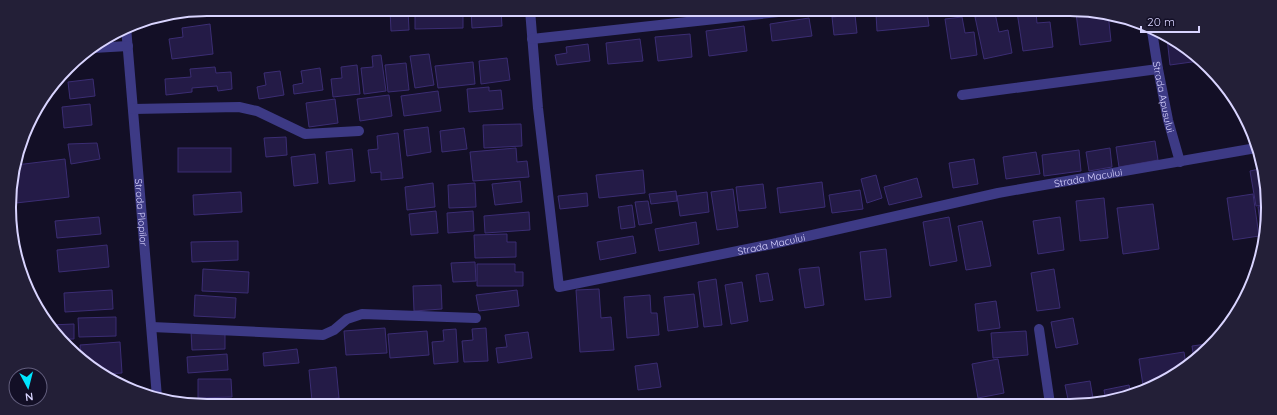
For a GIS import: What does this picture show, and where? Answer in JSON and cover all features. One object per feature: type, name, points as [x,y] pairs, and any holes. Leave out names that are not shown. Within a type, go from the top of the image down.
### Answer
[{"type":"street","name":"Strada Macului","points":[[530,16],[538,108],[559,287],[777,243],[998,193],[1252,149]]},
{"type":"street","points":[[532,39],[750,16]]},
{"type":"street","name":"Strada Plopilor","points":[[127,34],[157,392]]},
{"type":"street","name":"Strada Apusului","points":[[1153,35],[1168,120],[1180,162]]},
{"type":"street","points":[[102,48],[128,46]]},
{"type":"street","points":[[962,95],[1158,69]]},
{"type":"street","points":[[133,109],[239,107],[257,111],[305,134],[359,131]]},
{"type":"street","points":[[152,327],[323,335],[334,330],[347,320],[362,314],[476,318]]},
{"type":"street","points":[[1039,329],[1049,399]]},
{"type":"building","points":[[390,16],[408,16],[409,30],[391,31]]},
{"type":"building","points":[[415,16],[463,16],[463,28],[415,29]]},
{"type":"building","points":[[471,16],[501,16],[502,26],[472,28]]},
{"type":"building","points":[[855,16],[857,33],[834,35],[832,17]]},
{"type":"building","points":[[876,16],[928,16],[929,26],[877,31]]},
{"type":"building","points":[[996,16],[999,32],[1008,30],[1012,53],[984,59],[975,17]]},
{"type":"building","points":[[1018,16],[1036,16],[1037,23],[1050,22],[1053,47],[1023,51]]},
{"type":"building","points":[[1076,16],[1109,20],[1111,41],[1080,45]]},
{"type":"building","points":[[962,17],[965,33],[974,32],[977,55],[951,59],[945,19]]},
{"type":"building","points":[[809,18],[812,36],[772,41],[770,24]]},
{"type":"building","points":[[210,24],[213,54],[172,59],[169,39],[183,37],[182,28]]},
{"type":"building","points":[[744,26],[747,51],[709,56],[706,31]]},
{"type":"building","points":[[690,34],[692,57],[658,61],[655,37]]},
{"type":"building","points":[[640,39],[643,61],[608,64],[606,43]]},
{"type":"building","points":[[1168,43],[1193,62],[1170,65]]},
{"type":"building","points":[[588,44],[590,61],[557,65],[555,55],[567,53],[566,47]]},
{"type":"building","points":[[429,54],[434,85],[415,88],[410,56]]},
{"type":"building","points":[[381,55],[386,91],[364,94],[361,68],[373,67],[372,56]]},
{"type":"building","points":[[507,58],[510,80],[481,84],[479,61]]},
{"type":"building","points":[[473,62],[475,84],[438,88],[435,66]]},
{"type":"building","points":[[406,63],[409,90],[388,92],[385,65]]},
{"type":"building","points":[[357,65],[360,94],[333,97],[331,79],[342,78],[341,67]]},
{"type":"building","points":[[215,67],[216,73],[231,72],[232,89],[218,91],[217,86],[192,88],[192,92],[166,95],[165,79],[191,77],[190,69]]},
{"type":"building","points":[[320,68],[323,90],[294,94],[293,85],[303,83],[301,71]]},
{"type":"building","points":[[280,71],[284,95],[259,99],[257,87],[266,85],[264,73]]},
{"type":"building","points":[[93,79],[95,96],[70,99],[68,82]]},
{"type":"building","points":[[489,87],[489,91],[501,90],[503,109],[469,112],[467,89]]},
{"type":"building","points":[[438,91],[441,111],[404,116],[401,96]]},
{"type":"building","points":[[389,95],[392,116],[360,121],[357,99]]},
{"type":"building","points":[[335,99],[338,123],[309,127],[306,103]]},
{"type":"building","points":[[90,104],[92,125],[64,128],[62,107]]},
{"type":"building","points":[[521,124],[522,146],[484,148],[483,125]]},
{"type":"building","points":[[428,127],[431,152],[407,156],[404,130]]},
{"type":"building","points":[[464,128],[467,149],[442,152],[440,131]]},
{"type":"building","points":[[398,133],[403,178],[381,180],[381,172],[371,173],[368,150],[378,149],[377,136]]},
{"type":"building","points":[[286,137],[287,155],[266,157],[264,138]]},
{"type":"building","points":[[1155,141],[1158,160],[1119,167],[1116,147]]},
{"type":"building","points":[[97,143],[100,159],[71,164],[68,144]]},
{"type":"building","points":[[178,148],[231,148],[231,172],[178,172]]},
{"type":"building","points":[[516,148],[517,162],[527,161],[529,177],[473,181],[470,152]]},
{"type":"building","points":[[1110,148],[1112,167],[1089,171],[1086,152]]},
{"type":"building","points":[[352,149],[355,181],[329,184],[326,152]]},
{"type":"building","points":[[1079,150],[1081,171],[1044,176],[1042,155]]},
{"type":"building","points":[[1036,152],[1040,174],[1006,179],[1003,157]]},
{"type":"building","points":[[315,154],[318,183],[294,186],[291,157]]},
{"type":"building","points":[[65,159],[69,197],[16,203],[21,164]]},
{"type":"building","points":[[974,159],[978,184],[953,188],[949,163]]},
{"type":"building","points":[[643,170],[645,193],[599,198],[596,175]]},
{"type":"building","points":[[1257,170],[1261,205],[1256,206],[1250,171]]},
{"type":"building","points":[[876,175],[882,198],[867,203],[861,179]]},
{"type":"building","points":[[917,178],[922,197],[889,205],[884,187]]},
{"type":"building","points":[[520,181],[522,202],[495,205],[492,184]]},
{"type":"building","points":[[822,182],[825,207],[780,213],[777,188]]},
{"type":"building","points":[[433,183],[435,207],[407,210],[405,187]]},
{"type":"building","points":[[475,183],[476,207],[449,208],[448,185]]},
{"type":"building","points":[[763,184],[766,208],[739,211],[736,187]]},
{"type":"building","points":[[733,189],[738,227],[717,230],[711,192]]},
{"type":"building","points":[[860,190],[863,209],[832,213],[829,195]]},
{"type":"building","points":[[676,191],[677,201],[651,204],[649,194]]},
{"type":"building","points":[[241,192],[242,212],[194,215],[193,195]]},
{"type":"building","points":[[707,192],[709,212],[680,216],[677,196]]},
{"type":"building","points":[[587,193],[588,206],[560,209],[558,196]]},
{"type":"building","points":[[1253,194],[1258,236],[1233,240],[1227,198]]},
{"type":"building","points":[[1104,198],[1108,238],[1080,241],[1076,201]]},
{"type":"building","points":[[648,201],[652,223],[639,225],[635,202]]},
{"type":"building","points":[[1153,204],[1159,249],[1123,254],[1117,208]]},
{"type":"building","points":[[632,205],[635,227],[621,229],[618,207]]},
{"type":"building","points":[[1261,206],[1260,224],[1258,207]]},
{"type":"building","points":[[436,211],[438,233],[411,235],[409,214]]},
{"type":"building","points":[[473,211],[474,231],[448,233],[447,213]]},
{"type":"building","points":[[529,212],[530,230],[485,233],[484,216]]},
{"type":"building","points":[[99,217],[101,234],[57,238],[55,221]]},
{"type":"building","points":[[949,217],[957,261],[930,266],[923,222]]},
{"type":"building","points":[[1060,217],[1064,250],[1038,254],[1033,221]]},
{"type":"building","points":[[982,221],[991,266],[966,270],[958,226]]},
{"type":"building","points":[[696,222],[699,244],[659,251],[655,229]]},
{"type":"building","points":[[507,234],[507,242],[516,242],[516,257],[475,258],[474,235]]},
{"type":"building","points":[[633,236],[636,253],[600,260],[597,242]]},
{"type":"building","points":[[238,241],[238,260],[192,262],[191,242]]},
{"type":"building","points":[[107,245],[109,267],[59,272],[57,250]]},
{"type":"building","points":[[886,249],[891,297],[865,300],[860,252]]},
{"type":"building","points":[[475,262],[476,281],[453,282],[451,263]]},
{"type":"building","points":[[477,264],[515,264],[515,272],[523,272],[523,286],[477,286]]},
{"type":"building","points":[[819,267],[824,305],[805,308],[799,269]]},
{"type":"building","points":[[203,269],[249,272],[248,293],[202,291]]},
{"type":"building","points":[[1054,269],[1060,308],[1037,311],[1031,273]]},
{"type":"building","points":[[768,273],[773,300],[760,302],[756,275]]},
{"type":"building","points":[[716,279],[722,325],[704,327],[698,282]]},
{"type":"building","points":[[742,282],[748,321],[731,324],[725,285]]},
{"type":"building","points":[[441,285],[442,309],[414,311],[413,286]]},
{"type":"building","points":[[599,289],[601,318],[611,317],[614,350],[580,352],[576,290]]},
{"type":"building","points":[[112,290],[113,309],[65,312],[64,293]]},
{"type":"building","points":[[517,290],[519,306],[479,311],[476,295]]},
{"type":"building","points":[[694,294],[698,327],[668,331],[664,297]]},
{"type":"building","points":[[195,295],[236,298],[235,318],[194,316]]},
{"type":"building","points":[[650,295],[651,313],[657,313],[659,335],[627,338],[624,297]]},
{"type":"building","points":[[996,301],[1000,328],[978,331],[975,304]]},
{"type":"building","points":[[116,317],[116,336],[79,337],[78,318]]},
{"type":"building","points":[[1073,318],[1078,344],[1056,348],[1051,322]]},
{"type":"building","points":[[74,324],[74,339],[68,339],[57,325]]},
{"type":"building","points":[[385,328],[387,353],[346,355],[344,331]]},
{"type":"building","points":[[486,328],[488,361],[464,362],[462,341],[473,340],[472,329]]},
{"type":"building","points":[[456,329],[458,362],[434,364],[432,342],[444,341],[443,330]]},
{"type":"building","points":[[191,331],[225,331],[225,349],[192,350]]},
{"type":"building","points":[[427,331],[429,355],[390,358],[388,334]]},
{"type":"building","points":[[1026,331],[1028,355],[993,358],[991,333]]},
{"type":"building","points":[[528,332],[532,358],[498,363],[496,348],[507,347],[505,335]]},
{"type":"building","points":[[120,342],[122,373],[113,373],[101,367],[81,351],[80,345]]},
{"type":"building","points":[[1203,344],[1193,353],[1192,346]]},
{"type":"building","points":[[297,349],[299,363],[264,366],[263,353]]},
{"type":"building","points":[[1184,352],[1185,360],[1176,367],[1143,384],[1139,359]]},
{"type":"building","points":[[227,354],[228,370],[188,373],[187,357]]},
{"type":"building","points":[[998,359],[1004,393],[978,398],[972,364]]},
{"type":"building","points":[[657,363],[661,387],[638,390],[635,366]]},
{"type":"building","points":[[336,367],[339,398],[312,399],[309,370]]},
{"type":"building","points":[[198,379],[231,379],[232,397],[198,398]]},
{"type":"building","points":[[1090,381],[1093,397],[1068,399],[1065,385]]},
{"type":"building","points":[[1129,385],[1130,389],[1105,395],[1104,390]]}]
